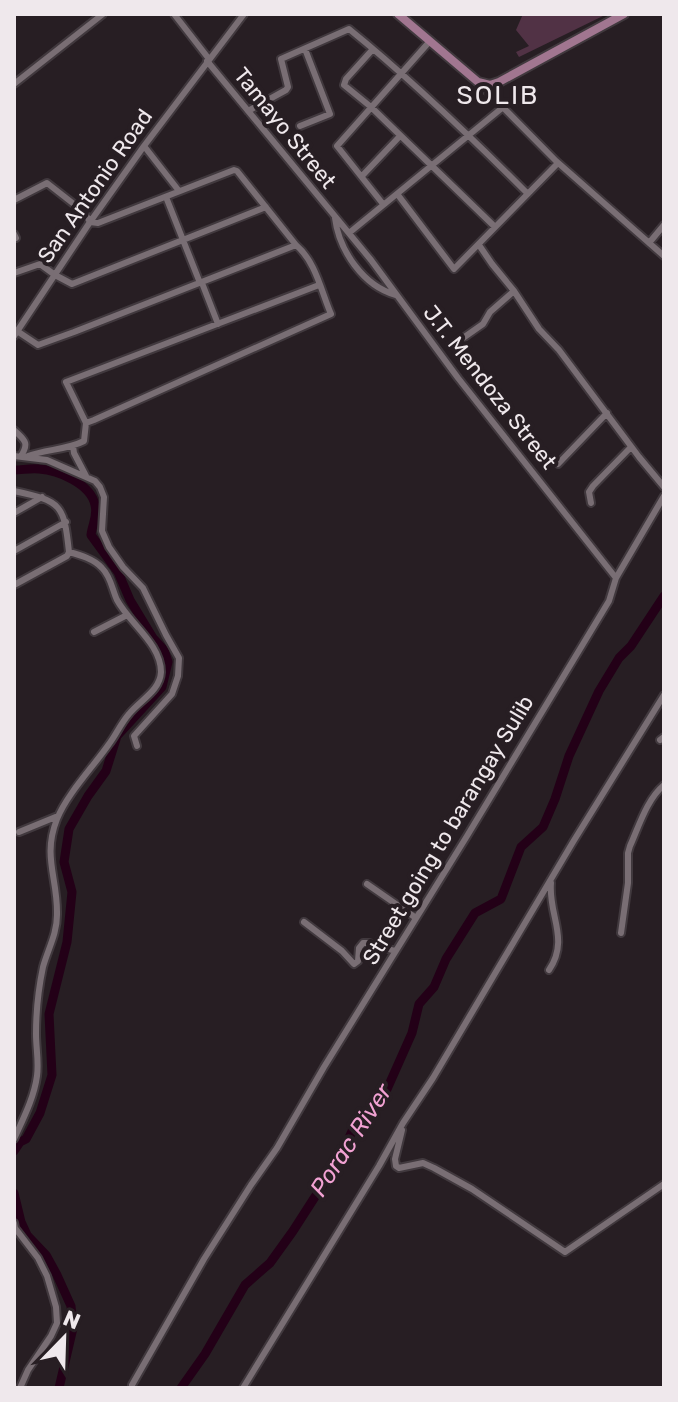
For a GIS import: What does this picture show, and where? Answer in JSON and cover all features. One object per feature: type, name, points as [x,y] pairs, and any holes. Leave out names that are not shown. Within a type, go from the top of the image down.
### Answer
[{"type":"main road","points":[[398,14],[478,82],[490,85],[624,14]]},
{"type":"street","points":[[14,84],[103,14]]},
{"type":"street","name":"Tamayo Street","points":[[174,14],[335,218]]},
{"type":"street","name":"San Antonio Road","points":[[16,333],[144,146],[244,14]]},
{"type":"street","points":[[248,111],[288,87],[281,59],[349,29],[403,74],[527,193]]},
{"type":"street","points":[[383,204],[337,146],[430,41]]},
{"type":"street","points":[[300,126],[330,114],[305,49]]},
{"type":"street","points":[[373,49],[344,85],[371,107],[494,226]]},
{"type":"street","points":[[478,82],[558,163],[664,256]]},
{"type":"street","points":[[349,233],[502,108]]},
{"type":"street","points":[[362,176],[400,136]]},
{"type":"street","points":[[144,146],[179,191]]},
{"type":"street","points":[[398,195],[454,269],[558,163]]},
{"type":"street","points":[[14,200],[47,183],[84,212],[90,222],[98,223],[237,171],[315,270],[331,314],[86,423]]},
{"type":"street","points":[[166,197],[218,324]]},
{"type":"street","points":[[14,273],[40,264],[72,284],[266,207]]},
{"type":"street","points":[[335,218],[337,235],[348,256],[384,292],[396,295]]},
{"type":"street","name":"J.T. Mendoza Street","points":[[335,218],[371,260],[458,378],[616,578]]},
{"type":"street","points":[[649,243],[664,225]]},
{"type":"street","points":[[16,333],[38,345],[296,245]]},
{"type":"street","points":[[479,245],[539,329],[559,350],[664,487]]},
{"type":"street","points":[[21,456],[84,441],[86,423],[66,382],[319,285]]},
{"type":"street","points":[[463,338],[483,324],[490,312],[514,291]]},
{"type":"street","points":[[558,464],[607,413]]},
{"type":"street","points":[[14,430],[25,441],[26,447],[21,456]]},
{"type":"street","points":[[73,446],[87,477]]},
{"type":"street","points":[[591,503],[589,492],[593,486],[631,447]]},
{"type":"street","points":[[21,456],[47,460],[95,481],[100,487],[104,497],[102,531],[109,547],[143,588],[179,658],[178,676],[172,694],[134,736],[137,746]]},
{"type":"street","points":[[14,491],[42,497],[57,505],[66,522],[69,552],[67,556],[14,585]]},
{"type":"street","name":"Street going to barangay Sulib","points":[[132,1385],[204,1259],[277,1148],[609,601],[616,578],[664,496]]},
{"type":"street","points":[[14,513],[42,497]]},
{"type":"street","points":[[14,551],[66,522]]},
{"type":"street","points":[[14,1139],[37,1078],[36,1034],[43,966],[57,927],[50,841],[58,816],[126,717],[154,690],[160,679],[161,666],[155,650],[116,598],[103,569],[91,560],[69,552]]},
{"type":"street","points":[[94,632],[127,615]]},
{"type":"street","points":[[243,1388],[664,695]]},
{"type":"street","points":[[621,933],[630,846],[649,804],[664,785]]},
{"type":"street","points":[[19,832],[58,816]]},
{"type":"street","points":[[549,970],[559,945],[559,931],[550,898],[551,879]]},
{"type":"street","points":[[367,884],[416,918]]},
{"type":"street","points":[[304,922],[354,964],[358,961],[363,943],[395,951]]},
{"type":"street","points":[[403,1123],[396,1166],[423,1163],[434,1168],[472,1189],[565,1252],[664,1184]]},
{"type":"street","points":[[14,1223],[47,1276],[57,1323],[20,1388]]},
{"type":"shaded area","points":[[523,14],[607,14],[519,57],[516,52],[529,46],[516,30]]},
{"type":"waterway","points":[[14,470],[55,472],[81,485],[92,497],[96,509],[91,535],[118,572],[130,600],[164,650],[168,662],[162,687],[117,736],[106,771],[69,829],[64,862],[72,892],[67,942],[49,1014],[52,1075],[40,1113],[26,1139],[14,1151]]},
{"type":"waterway","name":"Porac River","points":[[181,1388],[205,1354],[245,1285],[270,1263],[293,1231],[338,1161],[355,1125],[380,1105],[412,1033],[419,1004],[434,987],[446,959],[475,913],[501,899],[521,847],[543,827],[569,756],[599,691],[664,596]]},
{"type":"waterway","points":[[14,1193],[27,1235],[46,1255],[71,1306],[73,1328],[59,1388]]},
{"type":"district","name":"SOLIB","points":[[498,95]]}]
